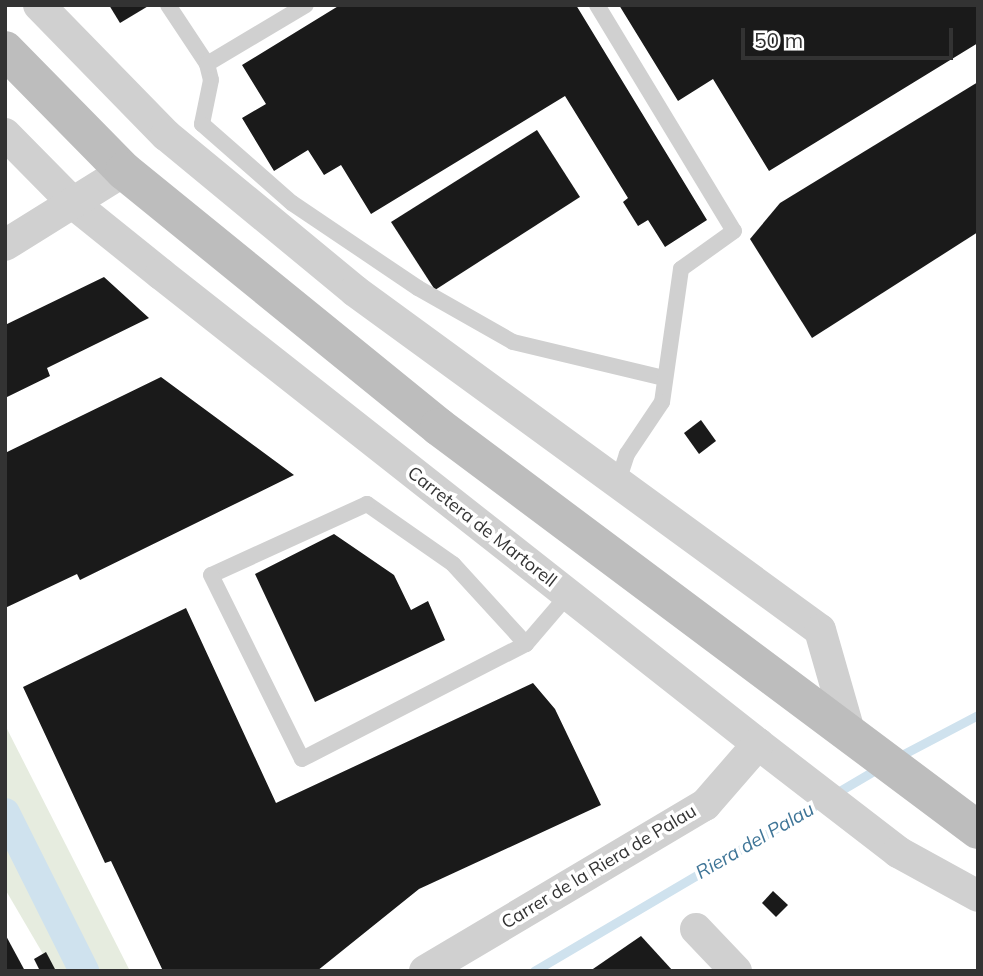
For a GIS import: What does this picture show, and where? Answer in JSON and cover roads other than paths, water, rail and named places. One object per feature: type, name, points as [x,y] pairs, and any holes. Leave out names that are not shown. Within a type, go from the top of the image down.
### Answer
[{"type":"main road","points":[[8,47],[124,171],[439,427],[978,830]]},
{"type":"street","points":[[39,5],[166,135],[355,291],[820,630],[849,731]]},
{"type":"street","name":"Carretera de Martorell","points":[[5,134],[74,204],[758,744],[898,852],[978,896]]},
{"type":"street","points":[[5,245],[124,171]]},
{"type":"street","name":"Carrer de la Riera de Palau","points":[[425,971],[705,805],[758,744]]},
{"type":"street","points":[[696,929],[736,971]]},
{"type":"lane","points":[[168,5],[207,64],[211,80],[202,124],[292,203],[418,288],[513,342],[664,378]]},
{"type":"lane","points":[[207,64],[306,5]]},
{"type":"lane","points":[[597,5],[734,231],[681,269],[662,402],[627,454],[618,481]]},
{"type":"lane","points":[[526,644],[453,564],[367,504],[211,575],[302,759],[526,644],[568,595]]},
{"type":"waterway","name":"Riera del Palau","points":[[896,758],[978,715]]},
{"type":"waterway","name":"Riera del Palau","points":[[534,971],[877,769]]},
{"type":"waterway","points":[[5,813],[84,971]]}]
